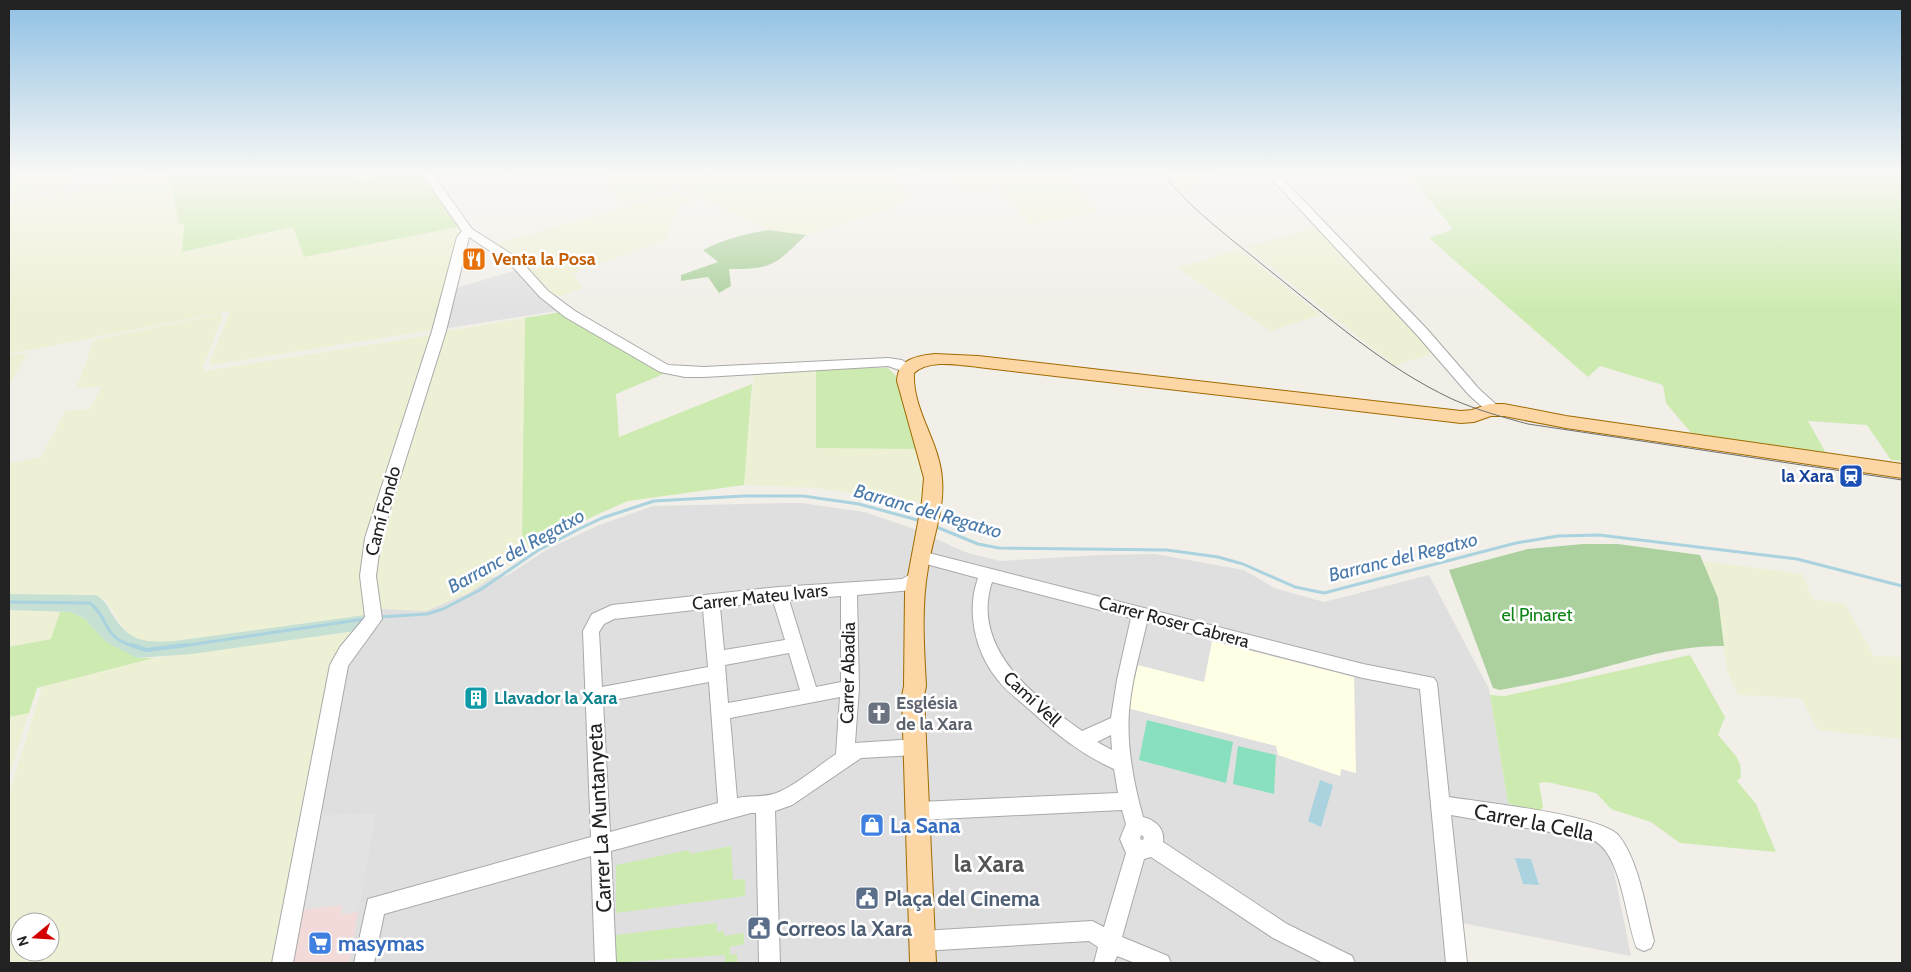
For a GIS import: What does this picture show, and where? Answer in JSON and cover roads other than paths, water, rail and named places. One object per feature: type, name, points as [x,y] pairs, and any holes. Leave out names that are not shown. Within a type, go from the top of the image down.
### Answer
[{"type":"main road","points":[[923,952],[919,811],[913,696],[915,686],[915,571],[933,488],[932,470],[906,388],[905,375],[908,368],[929,360],[971,361],[1459,417],[1474,416],[1494,410],[1509,410],[1575,424],[1902,470]]},
{"type":"street","points":[[459,218],[468,231],[514,262],[544,294],[570,314],[665,369],[685,372],[888,362],[908,368]]},
{"type":"street","points":[[1314,218],[1416,326],[1474,392],[1494,410]]},
{"type":"street","name":"Camí Fondo","points":[[282,963],[339,665],[346,652],[374,619],[368,576],[372,538],[439,331],[463,237],[468,231]]},
{"type":"street","name":"Carrer Roser Cabrera","points":[[915,571],[987,574],[1363,671],[1428,683],[1439,804]]},
{"type":"street","name":"Carrer Mateu Ivars","points":[[602,616],[612,612],[849,588],[915,571]]},
{"type":"street","name":"Camí Vell","points":[[987,574],[980,597],[982,619],[987,643],[998,668],[1057,724],[1080,741],[1124,764]]},
{"type":"street","name":"Carrer Abadia","points":[[845,758],[850,688],[849,588]]},
{"type":"street","points":[[779,594],[810,695]]},
{"type":"street","points":[[711,602],[728,809]]},
{"type":"street","points":[[1104,963],[1145,847],[1154,839],[1151,832],[1144,827],[1136,827],[1128,801],[1120,722],[1121,704],[1141,613]]},
{"type":"street","name":"Carrer La Muntanyeta","points":[[602,616],[595,623],[591,631],[597,801],[600,811],[602,843],[606,963]]},
{"type":"street","points":[[593,696],[796,645]]},
{"type":"street","points":[[721,712],[850,688]]},
{"type":"street","points":[[1080,741],[1120,722]]},
{"type":"street","points":[[364,963],[375,906],[728,809],[751,804],[765,805],[790,797],[858,750],[916,747]]},
{"type":"street","points":[[919,811],[1128,801]]},
{"type":"street","points":[[1439,804],[1456,963]]},
{"type":"street","name":"Carrer la Cella","points":[[1439,804],[1590,830],[1612,841],[1620,858],[1644,941]]},
{"type":"street","points":[[765,805],[770,963]]},
{"type":"street","points":[[1145,847],[1280,931],[1345,963]]},
{"type":"street","points":[[923,952],[1092,931],[1110,943],[1161,963]]},
{"type":"water","points":[[1320,780],[1333,785],[1321,827],[1308,821]]},
{"type":"water","points":[[1515,858],[1531,859],[1539,885],[1523,884]]},
{"type":"waterway","name":"Barranc del Regatxo","points":[[379,617],[427,614],[443,609],[480,590],[537,551],[579,529],[602,518],[654,501],[744,496],[803,496],[859,504],[921,521]]},
{"type":"waterway","name":"Barranc del Regatxo","points":[[934,526],[978,544],[999,548],[1167,550],[1218,557],[1243,564],[1295,587],[1324,593],[1516,543],[1558,536],[1599,535],[1797,559],[1902,586]]},
{"type":"waterway","name":"Barranc del Regatxo","points":[[9,602],[90,603],[116,638],[135,647]]},
{"type":"waterway","name":"Barranc del Regatxo","points":[[175,647],[365,619]]},
{"type":"waterway","name":"Barranc del Regatxo","points":[[132,645],[146,650],[186,645]]},
{"type":"tram line","points":[[1207,218],[1357,340],[1403,372],[1461,403],[1528,424],[1902,480]]},
{"type":"place","name":"Venta la Posa","points":[[474,259]]},
{"type":"place","name":"la Xara","points":[[1851,476]]},
{"type":"place","name":"Llavador la Xara","points":[[476,698]]},
{"type":"place","name":"Església de la Xara","points":[[879,713]]},
{"type":"place","name":"La Sana","points":[[872,825]]},
{"type":"place","name":"Plaça del Cinema","points":[[867,898]]},
{"type":"place","name":"Correos la Xara","points":[[759,928]]},
{"type":"place","name":"masymas","points":[[320,943]]},
{"type":"district","name":"la Xara","points":[[989,863]]},
{"type":"park label","name":"el Pinaret","points":[[1537,615]]}]
